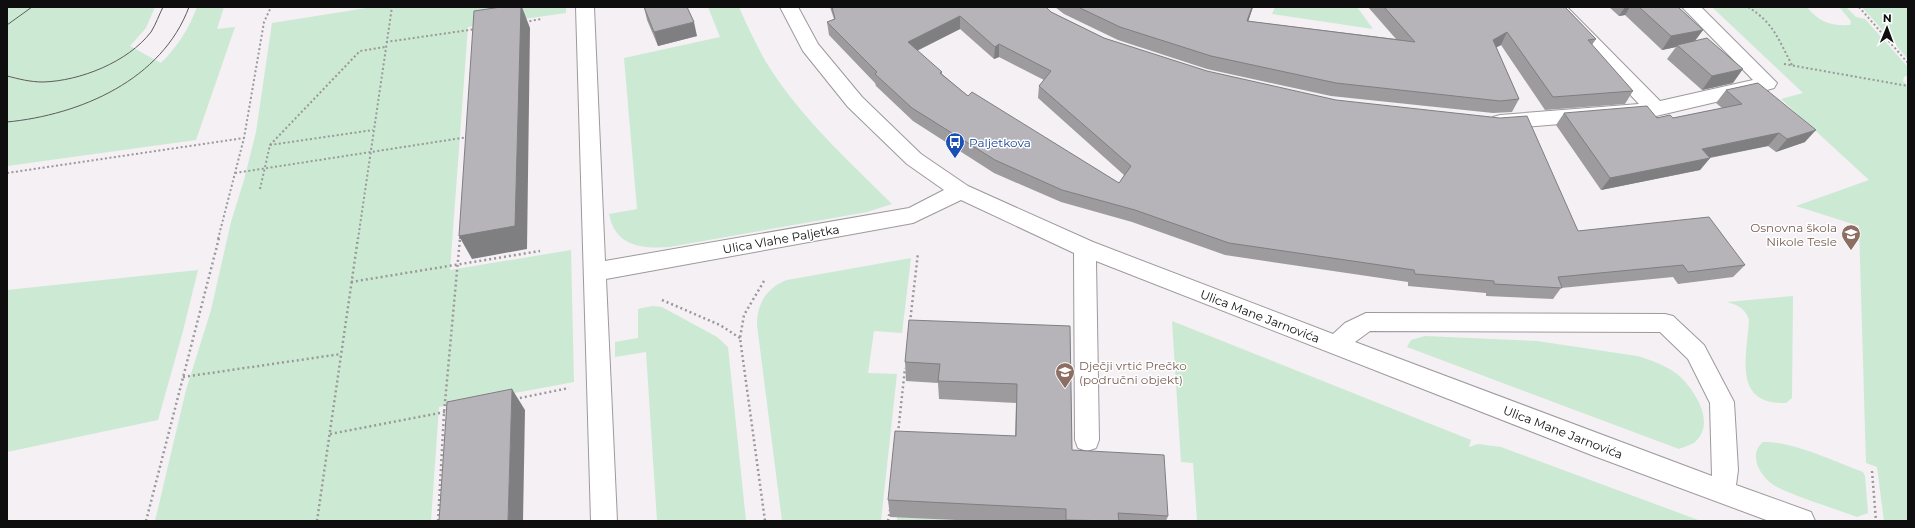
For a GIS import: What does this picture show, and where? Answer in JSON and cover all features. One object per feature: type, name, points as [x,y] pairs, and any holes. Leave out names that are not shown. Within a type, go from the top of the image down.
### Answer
[{"type":"street","points":[[585,7],[604,521]]},
{"type":"street","name":"Ulica Mane Jarnovića","points":[[789,7],[810,47],[855,102],[914,159],[961,191],[1085,248],[1603,448],[1802,521]]},
{"type":"street","points":[[1557,7],[1656,109]]},
{"type":"street","points":[[1485,121],[1656,109],[1767,83],[1691,7]]},
{"type":"street","name":"Ulica Vlahe Paljetka","points":[[595,272],[913,215],[961,191]]},
{"type":"street","points":[[1085,248],[1087,440]]},
{"type":"street","points":[[1337,346],[1353,330],[1366,322],[1665,323],[1696,352],[1722,402],[1725,470],[1723,491]]},
{"type":"path","points":[[146,521],[244,138],[264,22],[271,7]]},
{"type":"path","points":[[317,521],[392,7]]},
{"type":"path","points":[[1748,7],[1763,16],[1770,24],[1792,65]]},
{"type":"path","points":[[1859,7],[1908,63]]},
{"type":"path","points":[[517,23],[541,19]]},
{"type":"path","points":[[386,42],[478,29],[478,36]]},
{"type":"path","points":[[260,189],[270,145],[360,51],[385,47]]},
{"type":"path","points":[[1778,63],[1908,86]]},
{"type":"path","points":[[468,144],[469,129]]},
{"type":"path","points":[[270,145],[373,130]]},
{"type":"path","points":[[235,173],[468,137]]},
{"type":"path","points":[[7,173],[244,138]]},
{"type":"path","points":[[438,521],[444,413],[460,227]]},
{"type":"path","points":[[351,282],[540,251]]},
{"type":"path","points":[[910,329],[918,254]]},
{"type":"path","points":[[764,281],[744,315],[740,338],[765,521]]},
{"type":"path","points":[[662,300],[720,325],[740,338]]},
{"type":"path","points":[[183,377],[341,354]]},
{"type":"path","points":[[898,436],[906,360]]},
{"type":"path","points":[[513,399],[575,387]]},
{"type":"path","points":[[330,434],[451,411]]},
{"type":"path","points":[[1872,471],[1876,521]]},
{"type":"path","points":[[888,521],[890,506]]},
{"type":"green space","points":[[7,7],[155,7],[146,28],[130,46],[161,63],[182,37],[197,7],[224,7],[217,29],[235,27],[196,140],[7,166]]},
{"type":"green space","points":[[373,7],[566,7],[566,13],[468,27],[450,270],[571,250],[574,382],[439,407],[431,521],[155,521],[186,390],[211,310],[231,222],[244,180],[256,132],[272,23]]},
{"type":"green space","points":[[708,7],[739,7],[766,62],[793,101],[841,154],[892,204],[867,212],[669,247],[639,246],[623,239],[617,233],[612,225],[609,214],[637,209],[624,58],[720,37]]},
{"type":"green space","points":[[1275,7],[1357,7],[1373,29],[1272,14]]},
{"type":"green space","points":[[1712,7],[1807,7],[1821,20],[1831,24],[1850,25],[1851,21],[1840,8],[1847,8],[1856,17],[1865,19],[1908,67],[1908,75],[1904,77],[1903,81],[1908,86],[1908,521],[1884,521],[1877,467],[1866,463],[1859,226],[1796,206],[1869,180],[1781,99],[1803,93]]},
{"type":"green space","points":[[1862,7],[1908,7],[1908,59]]},
{"type":"green space","points":[[911,258],[902,333],[874,331],[868,373],[897,374],[881,521],[782,521],[757,325],[757,317],[761,304],[768,292],[773,287],[787,280]]},
{"type":"green space","points":[[198,270],[183,331],[158,420],[7,452],[7,290]]},
{"type":"green space","points":[[1793,296],[1792,398],[1786,403],[1769,401],[1757,396],[1750,387],[1746,376],[1748,316],[1741,308],[1727,302]]},
{"type":"green space","points":[[652,306],[662,307],[717,337],[728,347],[746,521],[657,521],[646,352],[615,357],[615,342],[638,338],[638,309]]},
{"type":"green space","points":[[1172,321],[1471,440],[1469,447],[1478,444],[1501,447],[1701,521],[1197,521],[1193,463],[1181,462]]},
{"type":"green space","points":[[1425,336],[1537,341],[1637,356],[1647,359],[1663,365],[1677,374],[1684,380],[1696,396],[1703,415],[1704,424],[1702,433],[1696,441],[1679,449],[1407,347],[1411,340]]},
{"type":"green space","points":[[1763,442],[1800,448],[1863,472],[1865,476],[1868,513],[1857,517],[1796,495],[1771,483],[1761,473],[1756,460],[1758,447]]},
{"type":"green space","points":[[897,517],[979,521],[897,521]]},
{"type":"building","points":[[501,7],[521,7],[515,226],[459,236],[474,11]]},
{"type":"building","points":[[644,7],[687,7],[694,22],[654,32]]},
{"type":"building","points":[[832,7],[1046,7],[1051,12],[1104,38],[1207,71],[1336,100],[1500,118],[1527,116],[1578,231],[1709,217],[1745,265],[1688,272],[1683,265],[1558,277],[1562,288],[1494,284],[1494,281],[1415,274],[1414,270],[1229,243],[1135,210],[1062,190],[995,160],[912,108],[875,74],[877,72],[827,22],[835,19]],"holes":[[[960,16],[995,47],[999,44],[1051,71],[1039,86],[1131,166],[1119,183],[972,92],[968,96],[940,73],[942,72],[908,42]]]},
{"type":"building","points":[[1078,7],[1252,7],[1247,21],[1415,42],[1384,7],[1565,7],[1596,39],[1588,40],[1633,91],[1553,97],[1507,32],[1493,40],[1519,99],[1500,101],[1336,83],[1211,56],[1120,27]]},
{"type":"building","points":[[1639,7],[1678,7],[1703,30],[1671,36]]},
{"type":"building","points":[[1707,38],[1743,69],[1712,76],[1677,45]]},
{"type":"building","points":[[1758,83],[1816,130],[1787,139],[1779,133],[1702,149],[1710,158],[1610,178],[1564,113],[1647,106],[1657,118],[1670,115],[1673,118],[1742,104],[1726,90]]},
{"type":"building","points":[[909,320],[1070,326],[1072,450],[1164,455],[1168,516],[1118,513],[1119,521],[1066,520],[1066,509],[888,500],[895,431],[1016,436],[1017,384],[938,381],[940,364],[905,362]]},
{"type":"building","points":[[512,389],[508,521],[439,521],[447,402]]},
{"type":"tram line","points":[[7,25],[32,7]]},
{"type":"tram line","points":[[7,76],[43,82],[57,81],[87,74],[102,68],[116,61],[141,43],[151,32],[163,7]]},
{"type":"tram line","points":[[7,122],[35,118],[90,102],[139,74],[159,55],[176,33],[189,7]]},
{"type":"place","name":"Paljetkova","points":[[955,159]]},
{"type":"place","name":"Osnovna škola Nikole Tesle","points":[[1851,251]]},
{"type":"place","name":"Dječji vrtić Prečko (područni objekt)","points":[[1065,389]]}]
